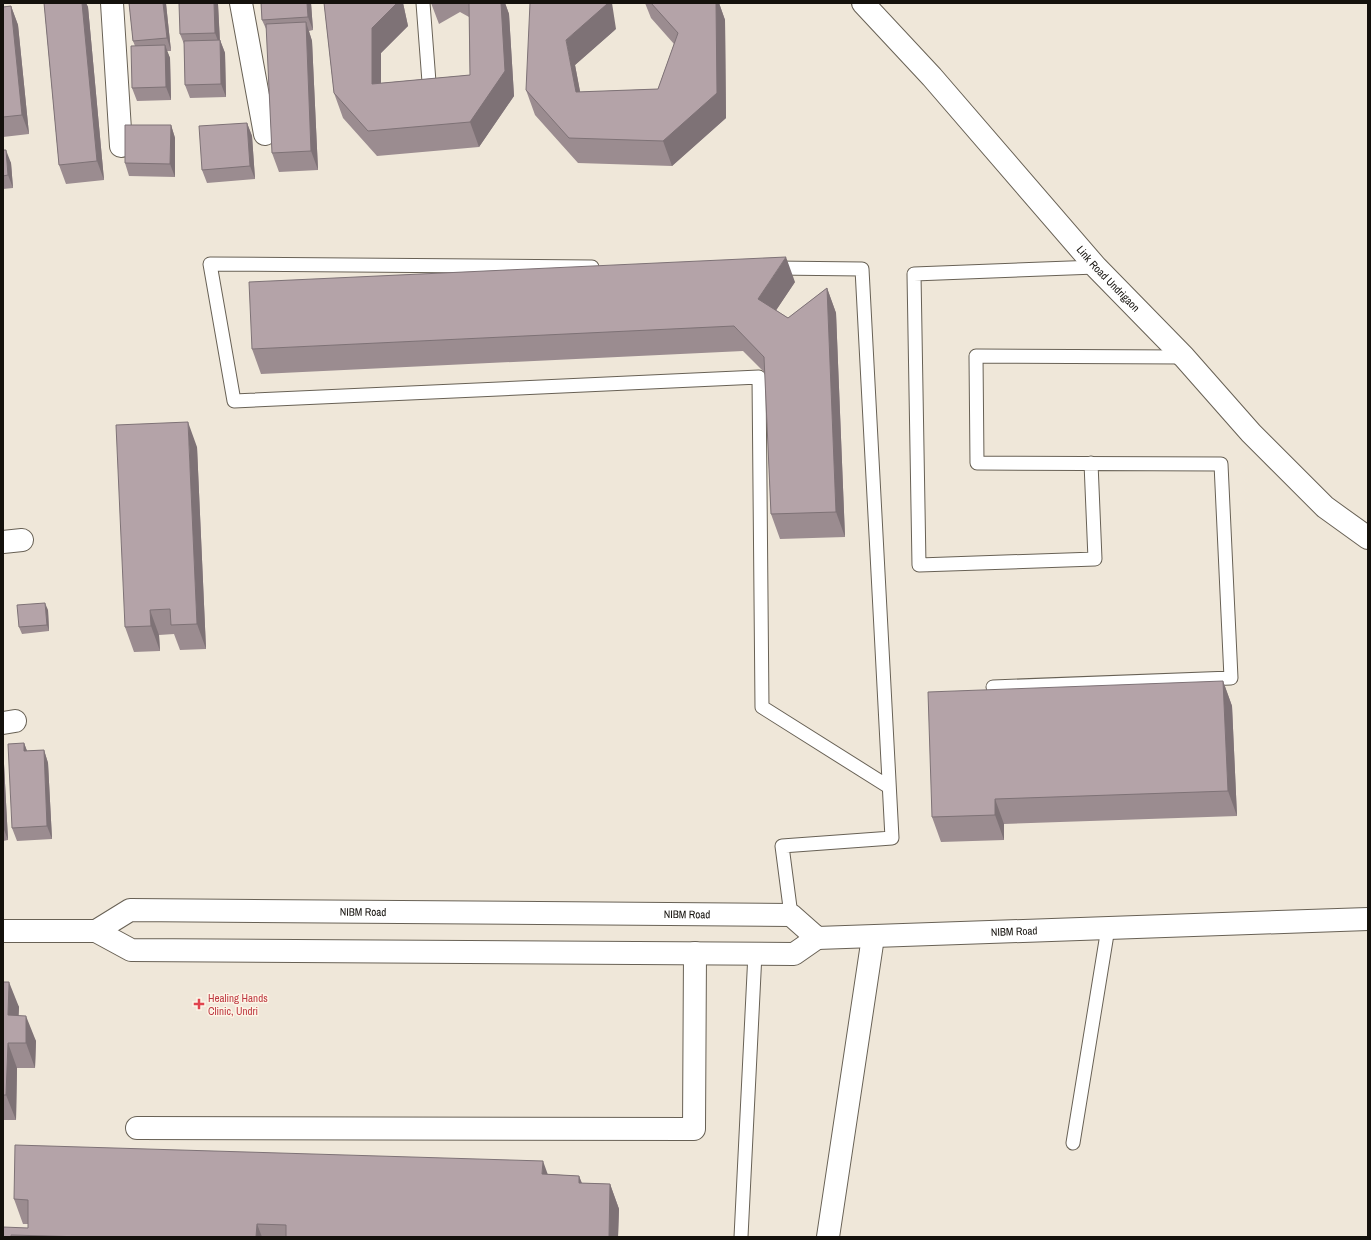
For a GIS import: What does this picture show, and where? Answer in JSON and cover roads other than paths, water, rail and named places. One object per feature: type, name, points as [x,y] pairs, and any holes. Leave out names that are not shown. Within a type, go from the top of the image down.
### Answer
[{"type":"main road","points":[[112,3],[121,146]]},
{"type":"main road","points":[[241,3],[265,134]]},
{"type":"main road","name":"Link Road Undrigaon","points":[[863,3],[932,77],[1096,267],[1184,357],[1252,433],[1325,508],[1368,538]]},
{"type":"main road","name":"NIBM Road","points":[[96,931],[130,910],[791,915]]},
{"type":"main road","points":[[3,931],[96,931],[131,950],[794,954],[817,938],[791,915]]},
{"type":"main road","name":"NIBM Road","points":[[817,938],[1368,919]]},
{"type":"main road","points":[[828,1237],[873,937]]},
{"type":"main road","points":[[137,1128],[694,1129],[695,953]]},
{"type":"lane","points":[[423,3],[428,82]]},
{"type":"lane","points":[[608,267],[210,264],[234,400],[759,378],[762,707],[889,787]]},
{"type":"lane","points":[[1091,463],[1095,559],[919,565],[914,274],[1096,267]]},
{"type":"lane","points":[[758,268],[862,269],[892,838],[782,846],[791,915]]},
{"type":"lane","points":[[992,687],[1231,678],[1221,464],[977,463],[976,356],[1184,357]]},
{"type":"lane","points":[[1074,1143],[1108,928]]},
{"type":"lane","points":[[741,1237],[755,953]]},
{"type":"place","name":"Healing Hands Clinic, Undri","points":[[199,1004]]}]
